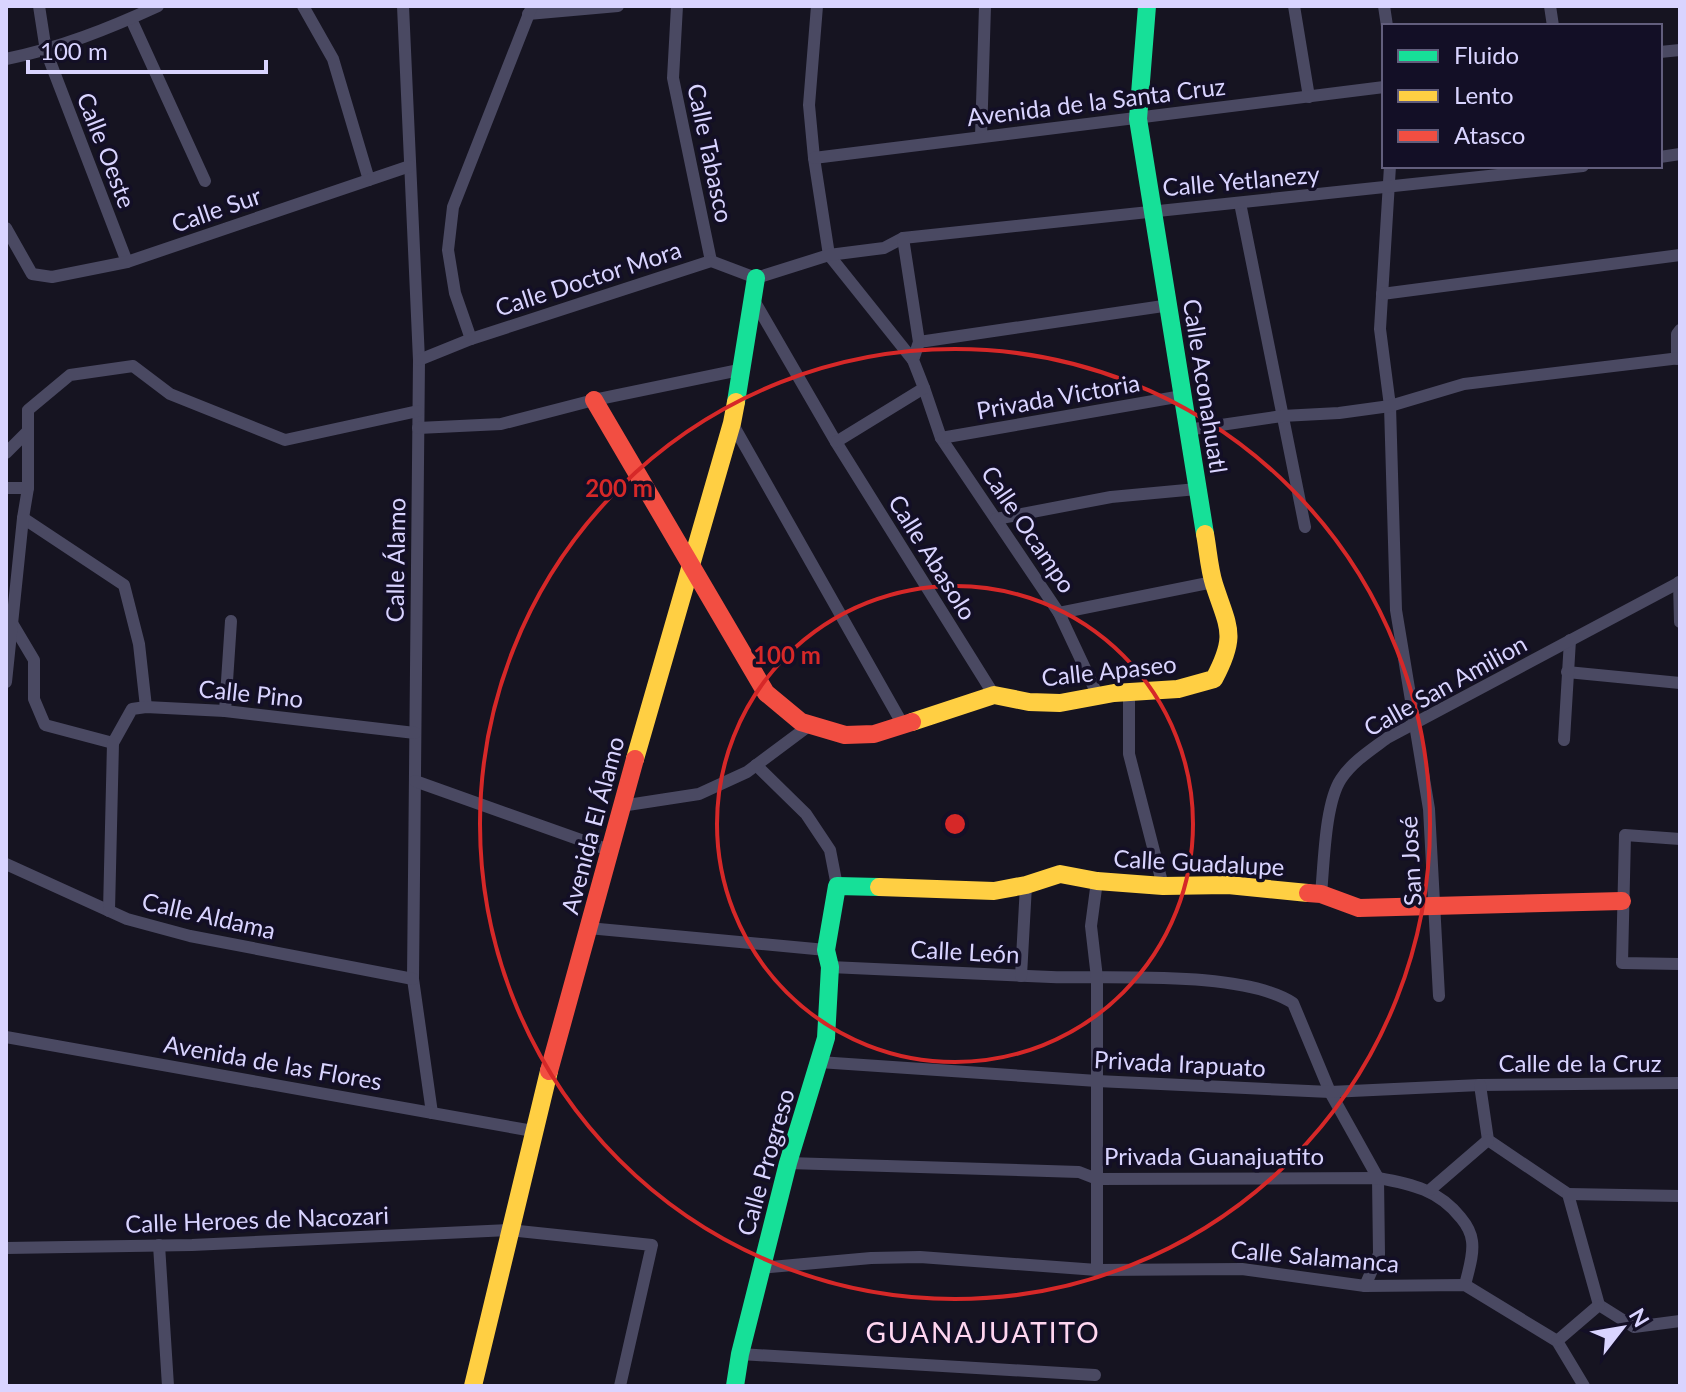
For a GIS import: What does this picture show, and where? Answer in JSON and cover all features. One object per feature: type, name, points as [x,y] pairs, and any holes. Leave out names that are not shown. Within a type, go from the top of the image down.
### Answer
[{"type":"street","name":"Calle Oeste","points":[[39,6],[46,51],[127,262]]},
{"type":"street","points":[[6,59],[46,51],[158,6]]},
{"type":"street","points":[[303,6],[333,59],[369,180]]},
{"type":"street","name":"Calle Álamo","points":[[403,6],[419,360],[413,979],[432,1113]]},
{"type":"street","points":[[530,10],[618,6]]},
{"type":"street","name":"Calle Tabasco","points":[[677,6],[673,78],[711,261]]},
{"type":"street","points":[[817,6],[809,105],[829,255]]},
{"type":"street","points":[[981,137],[985,6]]},
{"type":"street","name":"Calle Aconahuatl","points":[[1147,6],[1138,119],[1213,582],[1231,631],[1226,657]]},
{"type":"street","points":[[1294,6],[1309,97]]},
{"type":"street","name":"Calle Doctor Mora","points":[[471,339],[455,293],[448,250],[453,207],[530,10]]},
{"type":"street","points":[[131,19],[205,181]]},
{"type":"street","name":"Avenida de la Santa Cruz","points":[[814,158],[1382,87]]},
{"type":"street","name":"Calle Sur","points":[[6,228],[32,274],[52,277],[127,262],[410,166]]},
{"type":"street","name":"San José","points":[[1390,168],[1380,329],[1390,406],[1396,610],[1429,809],[1439,996]]},
{"type":"street","name":"Calle Yetlanezy","points":[[903,238],[1566,168]]},
{"type":"street","points":[[1240,203],[1305,527]]},
{"type":"street","points":[[753,286],[829,255],[884,248],[903,238],[919,342],[913,360]]},
{"type":"street","name":"Calle Ocampo","points":[[829,255],[913,360],[941,438],[1059,613],[1098,696]]},
{"type":"street","points":[[1382,294],[1680,255]]},
{"type":"street","name":"Calle Doctor Mora","points":[[419,360],[471,339],[711,261],[753,286]]},
{"type":"street","name":"Avenida El Álamo","points":[[473,1386],[533,1131],[621,806],[732,423],[753,286]]},
{"type":"street","name":"Calle Abasolo","points":[[753,286],[836,442],[994,695]]},
{"type":"street","points":[[919,342],[1170,305]]},
{"type":"street","points":[[1187,430],[1282,416],[1390,406],[1464,384],[1678,358],[1677,334],[1680,330]]},
{"type":"street","points":[[6,682],[28,488],[28,410],[70,375],[133,366],[170,394],[285,440],[418,411]]},
{"type":"street","points":[[418,428],[501,424],[594,400],[739,370]]},
{"type":"street","points":[[836,442],[924,388]]},
{"type":"street","name":"Privada Victoria","points":[[941,438],[1182,396]]},
{"type":"street","name":"Calle Apaseo","points":[[594,400],[766,693],[801,722],[845,735],[874,734],[994,695],[1029,702],[1060,703],[1129,692],[1178,689],[1214,679],[1226,657]]},
{"type":"street","points":[[732,423],[903,725]]},
{"type":"street","points":[[6,453],[27,432]]},
{"type":"street","points":[[6,488],[28,488]]},
{"type":"street","points":[[996,519],[1111,497],[1197,489]]},
{"type":"street","points":[[23,518],[124,585],[139,644],[146,707]]},
{"type":"street","points":[[1059,613],[1213,582]]},
{"type":"street","points":[[1680,582],[1680,622]]},
{"type":"street","name":"Calle San Amilion","points":[[1321,894],[1331,798],[1341,778],[1357,761],[1387,738],[1680,582]]},
{"type":"street","points":[[225,711],[231,621]]},
{"type":"street","points":[[12,622],[34,660],[34,699],[45,725],[113,743],[109,911]]},
{"type":"street","points":[[1564,740],[1570,640]]},
{"type":"street","points":[[1567,672],[1680,683]]},
{"type":"street","points":[[7,676],[34,682]]},
{"type":"street","points":[[1129,692],[1129,754],[1163,886]]},
{"type":"street","name":"Calle Pino","points":[[113,743],[132,709],[146,707],[225,711],[415,733]]},
{"type":"street","points":[[621,806],[699,794],[756,765],[810,725]]},
{"type":"street","points":[[756,765],[806,814],[830,850],[837,886],[828,958]]},
{"type":"street","points":[[415,781],[609,850]]},
{"type":"street","points":[[1680,839],[1625,835],[1622,901],[1622,963],[1680,964]]},
{"type":"street","name":"Calle Aldama","points":[[6,864],[127,919],[190,936],[413,979]]},
{"type":"street","name":"Calle Guadalupe","points":[[837,886],[994,891],[1060,874],[1097,881],[1163,886],[1228,885],[1321,894],[1359,908],[1622,901]]},
{"type":"street","points":[[1097,881],[1091,926],[1097,978],[1097,1270]]},
{"type":"street","points":[[1021,976],[1026,885]]},
{"type":"street","name":"Calle León","points":[[588,928],[828,958],[1021,976],[1211,980],[1280,995],[1293,1003],[1330,1092]]},
{"type":"street","name":"Calle Progreso","points":[[735,1386],[760,1268],[826,1038],[828,958]]},
{"type":"street","name":"Avenida de las Flores","points":[[6,1037],[533,1131]]},
{"type":"street","name":"Privada Irapuato","points":[[819,1062],[1097,1081],[1330,1092],[1480,1085]]},
{"type":"street","name":"Calle de la Cruz","points":[[1480,1085],[1680,1083]]},
{"type":"street","points":[[1480,1085],[1488,1140],[1568,1194],[1680,1196]]},
{"type":"street","points":[[1330,1092],[1378,1178],[1379,1254],[1365,1286]]},
{"type":"street","points":[[1430,1190],[1488,1140]]},
{"type":"street","name":"Privada Guanajuatito","points":[[788,1163],[1079,1172],[1097,1179],[1378,1178],[1410,1183],[1430,1190],[1451,1205],[1465,1223],[1472,1241],[1465,1285]]},
{"type":"street","points":[[1568,1194],[1599,1305],[1634,1327],[1680,1321]]},
{"type":"street","name":"Calle Heroes de Nacozari","points":[[6,1248],[159,1245],[509,1230],[652,1245],[620,1386]]},
{"type":"street","points":[[159,1245],[168,1386]]},
{"type":"street","name":"Calle Salamanca","points":[[760,1268],[920,1257],[1097,1270],[1242,1269],[1365,1286],[1465,1285]]},
{"type":"street","points":[[1465,1285],[1557,1341],[1584,1386]]},
{"type":"street","points":[[1557,1341],[1599,1305]]},
{"type":"street","points":[[740,1354],[1095,1375]]},
{"type":"traffic: fast","points":[[1147,6],[1138,119],[1205,534]]},
{"type":"traffic: fast","points":[[736,402],[756,278]]},
{"type":"traffic: fast","points":[[735,1386],[740,1354],[788,1163],[826,1038],[830,967],[826,950],[837,886],[879,887]]},
{"type":"traffic: slow","points":[[635,759],[736,402]]},
{"type":"traffic: slow","points":[[912,722],[994,695],[1029,702],[1060,703],[1114,693],[1178,689],[1214,679],[1226,651],[1228,631],[1212,578],[1205,534]]},
{"type":"traffic: slow","points":[[879,887],[994,891],[1060,874],[1097,881],[1163,886],[1228,885],[1308,893]]},
{"type":"traffic: slow","points":[[473,1386],[549,1071]]},
{"type":"traffic: jam","points":[[594,400],[766,693],[801,722],[845,735],[874,734],[912,722]]},
{"type":"traffic: jam","points":[[549,1071],[635,759]]},
{"type":"traffic: jam","points":[[1308,893],[1321,894],[1359,908],[1622,901]]},
{"type":"district","name":"GUANAJUATITO","points":[[983,1332]]}]
